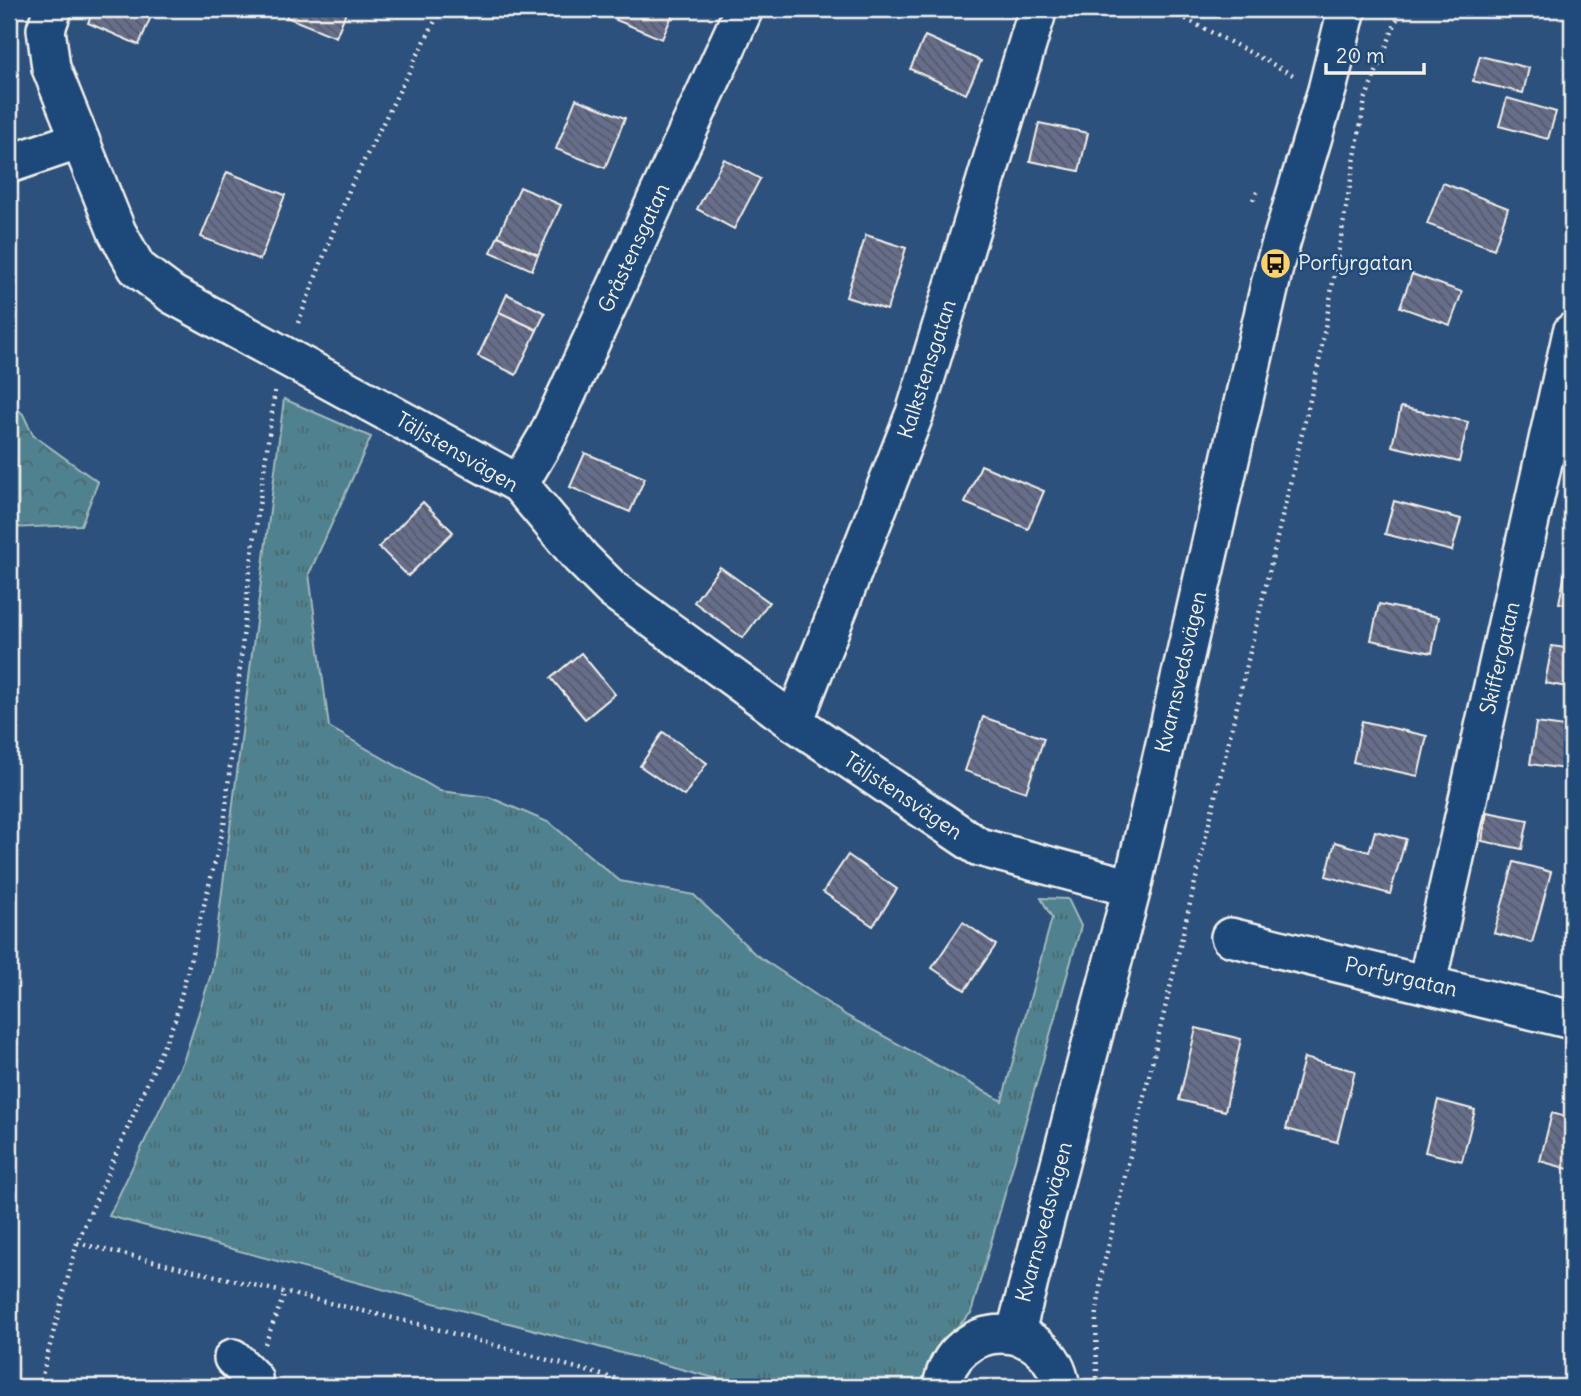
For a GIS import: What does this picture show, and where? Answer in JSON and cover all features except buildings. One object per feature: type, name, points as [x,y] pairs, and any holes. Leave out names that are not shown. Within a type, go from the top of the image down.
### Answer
[{"type":"street","name":"Täljstensvägen","points":[[53,9],[46,29],[51,68],[117,232],[137,268],[173,295],[519,484],[581,558],[613,590],[794,722],[979,847],[1132,888]]},
{"type":"street","name":"Gråstensgatan","points":[[519,484],[548,435],[744,9]]},
{"type":"street","name":"Kalkstensgatan","points":[[794,722],[915,413],[1038,9]]},
{"type":"street","name":"Kvarnsvedsvägen","points":[[1015,1335],[1132,888],[1275,263],[1327,90],[1347,9]]},
{"type":"street","points":[[9,164],[80,141]]},
{"type":"street","name":"Skiffergatan","points":[[1427,983],[1572,332]]},
{"type":"street","name":"Porfyrgatan","points":[[1230,937],[1572,1020]]},
{"type":"street","points":[[942,1387],[948,1366],[960,1350],[976,1339],[995,1334],[1015,1335],[1034,1342],[1049,1356],[1059,1374],[1061,1387]]},
{"type":"path","points":[[425,9],[437,15]]},
{"type":"path","points":[[39,1387],[77,1242],[175,1020],[225,826],[249,578],[277,380],[351,188],[440,9]]},
{"type":"path","points":[[1167,9],[1327,90],[1365,100]]},
{"type":"path","points":[[1097,1386],[1096,1320],[1102,1273],[1319,362],[1365,100],[1401,9]]},
{"type":"path","points":[[77,1242],[422,1325],[645,1387]]},
{"type":"path","points":[[245,1374],[285,1293]]},
{"type":"green space","points":[[284,399],[371,437],[309,574],[329,727],[440,791],[489,797],[550,823],[620,881],[694,895],[755,954],[847,1016],[1002,1101],[1052,918],[1041,898],[1068,899],[1081,926],[971,1313],[940,1345],[925,1387],[748,1387],[109,1216],[184,1059],[212,971]]},
{"type":"green space","points":[[9,401],[23,414],[33,435],[98,482],[81,525],[9,528]]},
{"type":"place","name":"Porfyrgatan","points":[[1275,263]]}]
